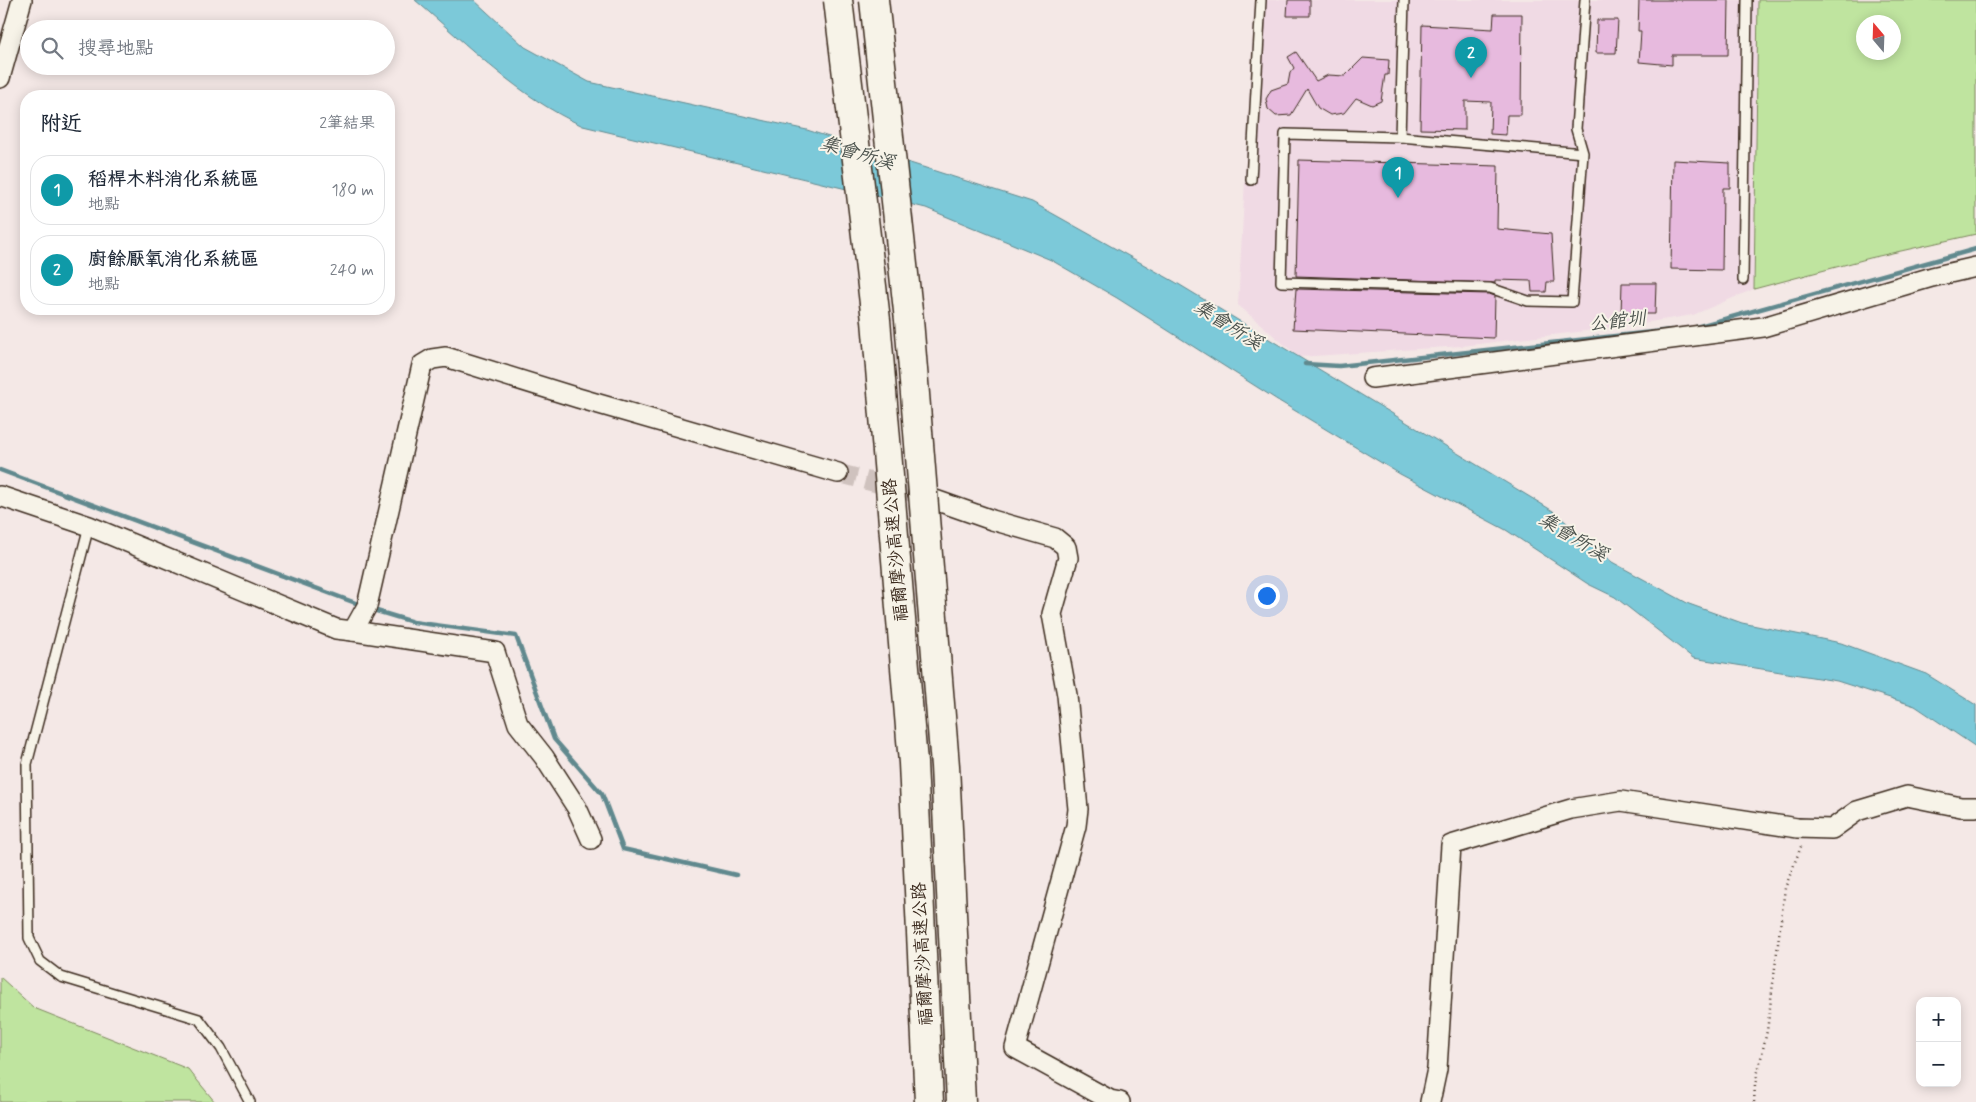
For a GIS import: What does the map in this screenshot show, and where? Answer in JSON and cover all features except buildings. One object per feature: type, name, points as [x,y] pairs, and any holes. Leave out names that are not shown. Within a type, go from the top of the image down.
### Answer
[{"type":"highway","name":"福爾摩沙高速公路","points":[[838,0],[876,320],[887,448],[913,763],[929,1102]]},
{"type":"highway","name":"福爾摩沙高速公路","points":[[874,0],[909,320],[943,747],[960,1102]]},
{"type":"street","points":[[0,78],[22,0]]},
{"type":"street","points":[[1372,378],[1763,326],[1932,277],[1976,267]]},
{"type":"street","points":[[353,631],[366,606],[422,366],[432,359],[446,357],[578,398],[838,472]]},
{"type":"street","points":[[918,494],[992,520],[1056,538],[1066,547],[1068,558],[1052,614],[1067,695],[1078,809],[1076,826],[1015,1048],[1110,1100],[1120,1102]]},
{"type":"street","points":[[0,496],[89,526],[336,629],[495,652],[518,724],[544,757],[578,808],[591,839]]},
{"type":"street","points":[[1430,1102],[1437,1069],[1452,845],[1571,809],[1621,801],[1807,828],[1832,829],[1857,812],[1907,796],[1961,807],[1976,807]]},
{"type":"lane","points":[[1251,180],[1261,0]]},
{"type":"lane","points":[[1400,137],[1404,0]]},
{"type":"lane","points":[[1583,153],[1400,137],[1285,134],[1281,282],[1490,288],[1528,301],[1572,302],[1583,153],[1576,129],[1584,0]]},
{"type":"lane","points":[[1743,280],[1747,0]]},
{"type":"lane","points":[[89,526],[27,764],[29,938],[40,961],[61,978],[199,1019],[222,1048],[250,1102]]},
{"type":"path","points":[[1754,1102],[1755,1085],[1767,1031],[1785,888],[1807,828]]},
{"type":"shaded area","points":[[1255,0],[1758,0],[1754,289],[1693,315],[1618,327],[1462,346],[1299,357],[1238,305]]},
{"type":"green space","points":[[1758,0],[1976,0],[1976,234],[1870,258],[1754,289]]},
{"type":"green space","points":[[0,977],[34,1008],[188,1069],[215,1102],[0,1102]]},
{"type":"water","name":"集會所溪","points":[[415,0],[474,0],[525,47],[589,82],[807,130],[1032,202],[1175,282],[1553,511],[1612,562],[1689,604],[1742,623],[1841,643],[1926,674],[1976,705],[1976,747],[1915,706],[1837,681],[1693,658],[1615,597],[1588,584],[1506,530],[1400,474],[1279,401],[1117,298],[1051,260],[926,208],[583,126],[559,114],[515,85]]},
{"type":"waterway","name":"公館圳","points":[[1696,327],[1976,249]]},
{"type":"waterway","name":"公館圳","points":[[1305,364],[1339,366],[1671,330]]},
{"type":"waterway","points":[[0,470],[361,605]]},
{"type":"waterway","points":[[370,609],[413,622],[516,636],[554,739],[602,794],[623,849],[736,875]]},
{"type":"tunnel","points":[[838,473],[918,494]]},
{"type":"place","name":"廚餘厭氧消化系統區","points":[[1471,78]]},
{"type":"place","name":"稻桿木料消化系統區","points":[[1398,198]]}]
